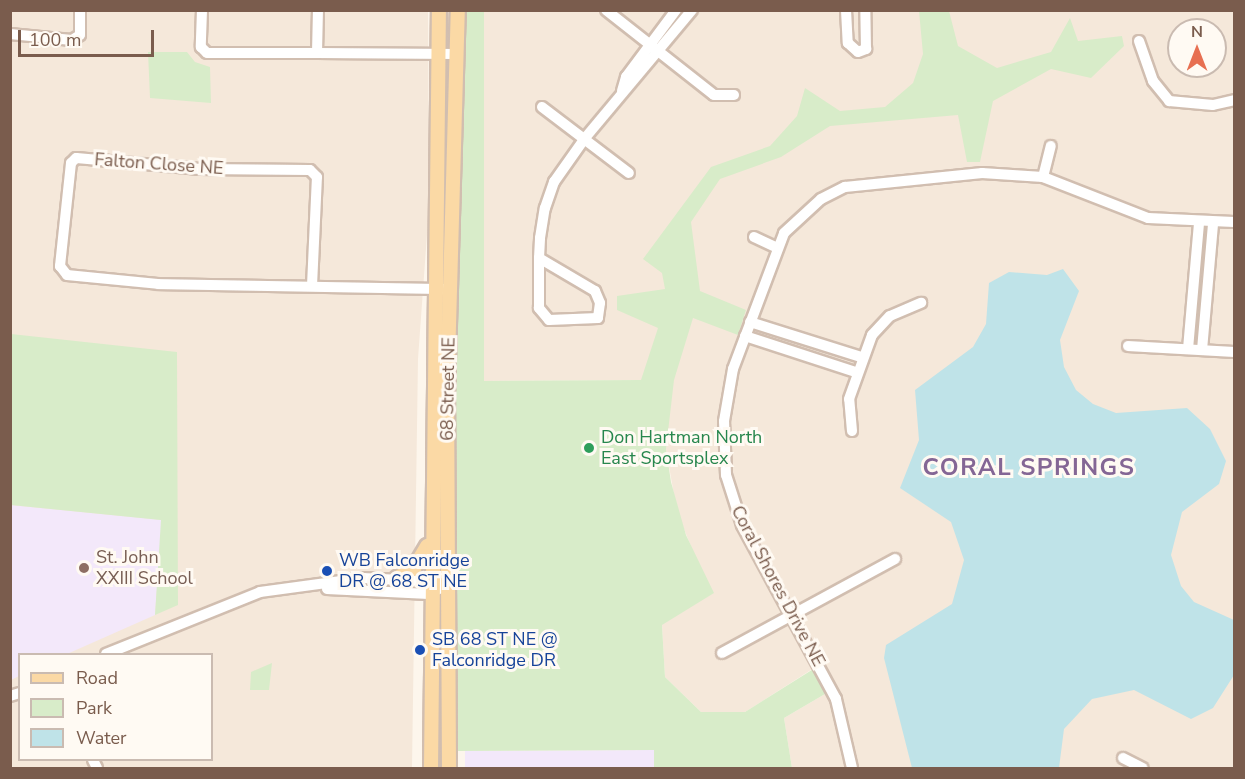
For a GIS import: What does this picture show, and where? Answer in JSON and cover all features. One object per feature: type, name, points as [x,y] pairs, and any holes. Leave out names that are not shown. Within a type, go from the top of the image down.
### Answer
[{"type":"main road","name":"68 Street NE","points":[[431,768],[429,578],[432,289],[439,10]]},
{"type":"main road","name":"68 Street NE","points":[[449,768],[447,586],[449,289],[458,10]]},
{"type":"main road","points":[[397,578],[414,568],[430,541]]},
{"type":"street","points":[[10,34],[72,40],[80,35],[80,10]]},
{"type":"street","points":[[202,10],[201,48],[207,53],[458,54]]},
{"type":"street","points":[[318,10],[318,53]]},
{"type":"street","points":[[606,10],[714,95],[734,95]]},
{"type":"street","points":[[539,258],[595,291],[600,303],[598,318],[549,320],[539,308],[539,258],[554,182],[654,48],[676,10]]},
{"type":"street","points":[[654,48],[692,10]]},
{"type":"street","points":[[846,10],[848,43],[858,52],[866,49],[864,10]]},
{"type":"street","points":[[1138,41],[1153,81],[1169,101],[1213,105],[1234,100]]},
{"type":"street","points":[[542,107],[629,173]]},
{"type":"street","points":[[1043,177],[1051,146]]},
{"type":"street","name":"Falton Close NE","points":[[312,286],[317,177],[310,170],[200,170],[76,158],[71,163],[60,266],[67,275],[158,284],[449,289]]},
{"type":"street","name":"Coral Shores Drive NE","points":[[852,768],[837,699],[794,612],[742,525],[726,475],[726,400],[775,247],[801,216],[845,187],[953,175],[1043,177],[1148,218],[1199,223],[1233,221]]},
{"type":"street","points":[[1188,349],[1199,223]]},
{"type":"street","points":[[1202,350],[1213,223]]},
{"type":"street","points":[[754,237],[775,247]]},
{"type":"street","points":[[852,431],[848,407],[861,357],[890,316],[921,303]]},
{"type":"street","points":[[750,322],[861,357]]},
{"type":"street","points":[[745,336],[856,372]]},
{"type":"street","points":[[1128,346],[1234,352]]},
{"type":"street","points":[[722,653],[895,559]]},
{"type":"street","points":[[108,653],[234,600],[312,587],[397,578],[429,578],[447,586]]},
{"type":"street","points":[[312,587],[429,594],[447,586]]},
{"type":"street","points":[[1123,758],[1143,768]]},
{"type":"shaded area","points":[[10,11],[428,11],[429,207],[418,359],[412,768],[11,768]]},
{"type":"shaded area","points":[[484,11],[1234,11],[1234,768],[792,768],[784,718],[825,694],[814,668],[745,712],[701,712],[665,677],[662,625],[697,561],[677,512],[666,449],[668,419],[641,380],[484,381]]},
{"type":"shaded area","name":"St. John XXIII School","points":[[10,505],[162,520],[155,615],[69,653],[18,653],[18,676],[11,680]]},
{"type":"shaded area","points":[[654,750],[654,768],[465,768],[465,751]]},
{"type":"green space","points":[[464,11],[484,11],[484,381],[641,380],[658,328],[617,310],[617,296],[665,289],[662,273],[643,259],[711,167],[770,146],[797,116],[805,88],[840,111],[885,107],[913,83],[923,54],[919,11],[949,11],[958,46],[997,68],[1051,52],[1070,18],[1078,41],[1122,36],[1124,46],[1091,78],[1051,69],[993,101],[980,162],[967,162],[958,115],[830,126],[781,157],[720,179],[691,222],[700,291],[746,310],[738,335],[693,318],[674,380],[666,449],[671,482],[686,535],[714,593],[662,625],[665,677],[701,712],[745,712],[815,668],[825,694],[784,718],[792,768],[654,768],[654,750],[455,751],[454,385]]},
{"type":"green space","points":[[148,52],[187,52],[195,62],[210,67],[211,103],[150,98]]},
{"type":"green space","points":[[11,334],[177,352],[178,605],[155,615],[161,520],[11,505]]},
{"type":"green space","points":[[272,663],[269,690],[250,690],[251,672]]},
{"type":"water","points":[[1063,269],[1079,291],[1060,340],[1064,367],[1076,390],[1093,404],[1116,413],[1187,408],[1210,429],[1226,461],[1219,484],[1182,512],[1171,555],[1181,586],[1194,602],[1234,620],[1234,675],[1213,708],[1191,719],[1134,690],[1092,699],[1064,729],[1059,768],[912,768],[884,658],[886,645],[952,604],[964,560],[951,522],[900,488],[919,440],[915,390],[973,347],[986,324],[989,283],[1009,272],[1047,275]]},
{"type":"place","name":"Don Hartman North East Sportsplex","points":[[589,448]]},
{"type":"place","name":"St. John XXIII School","points":[[84,568]]},
{"type":"place","name":"WB Falconridge DR @ 68 ST NE","points":[[327,571]]},
{"type":"place","name":"SB 68 ST NE @ Falconridge DR","points":[[420,650]]},
{"type":"district","name":"CORAL SPRINGS","points":[[1029,468]]}]
